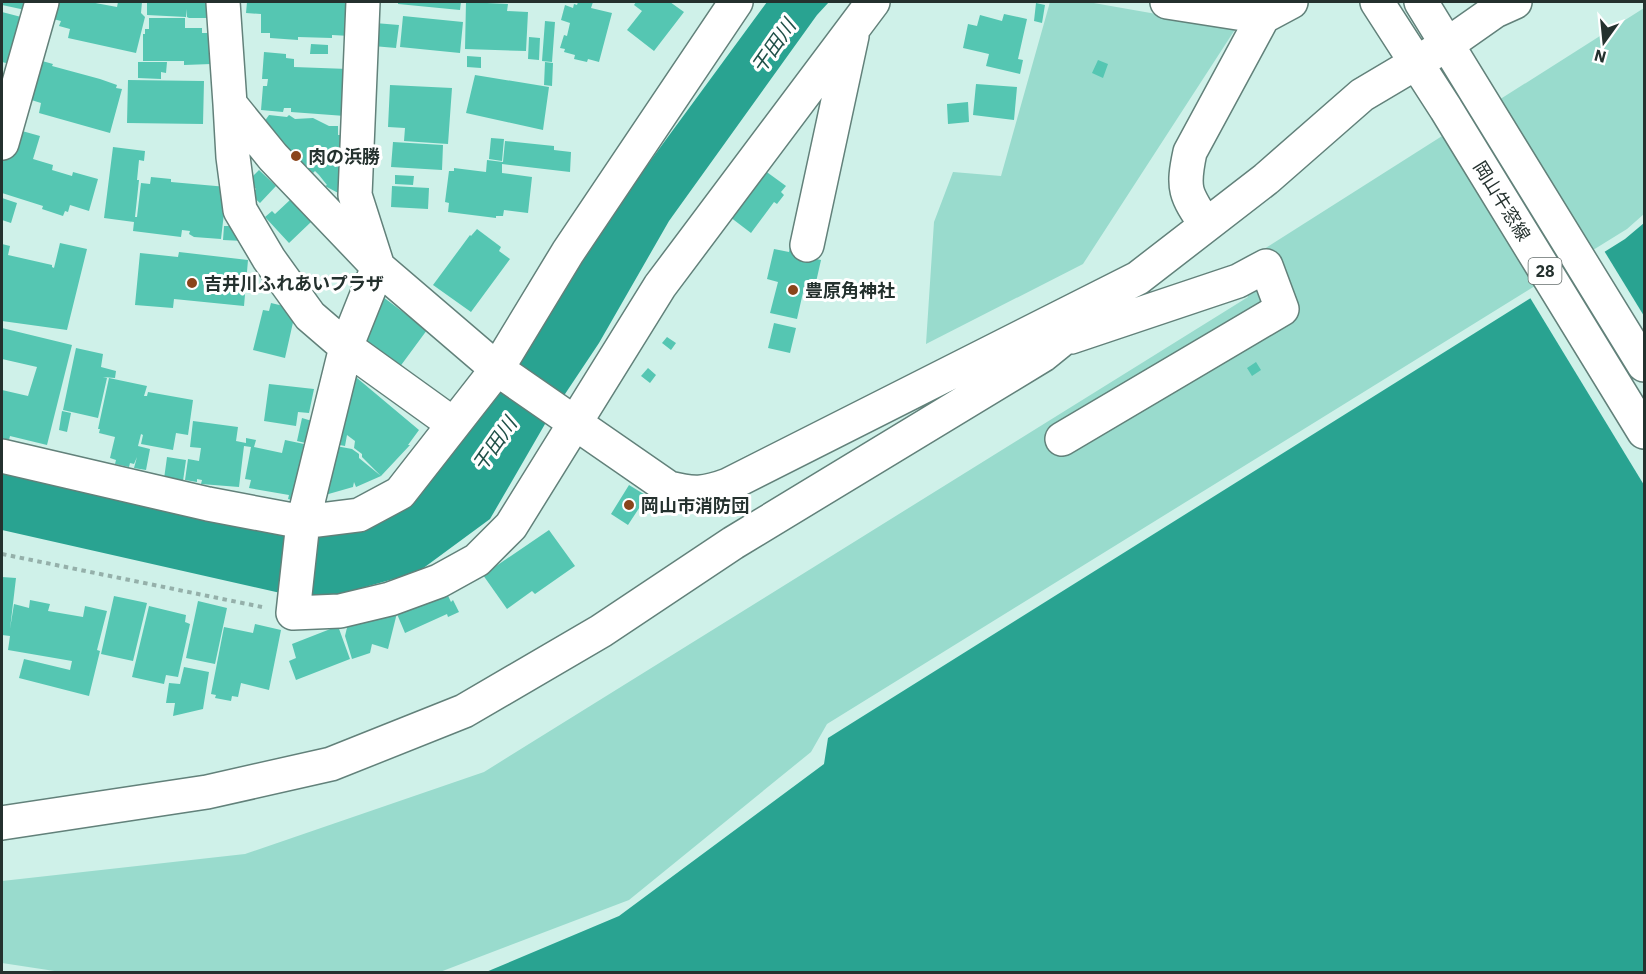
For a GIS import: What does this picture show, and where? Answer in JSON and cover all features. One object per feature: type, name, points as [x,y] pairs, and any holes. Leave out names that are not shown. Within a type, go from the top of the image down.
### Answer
[{"type":"street","points":[[2,143],[42,2]]},
{"type":"street","points":[[223,2],[233,157],[240,210],[269,259],[310,316],[346,347],[453,424]]},
{"type":"street","points":[[363,2],[355,195],[378,267],[346,347],[302,529],[295,607],[340,611],[390,599],[439,581],[477,560],[511,526],[565,416],[864,14]]},
{"type":"street","points":[[2,456],[208,504],[302,529],[359,514],[400,493],[453,424],[503,373],[568,252],[736,2]]},
{"type":"street","points":[[1167,2],[1267,9],[1292,2]]},
{"type":"street","name":"岡山牛窓線","points":[[1422,2],[1644,365]]},
{"type":"street","points":[[2,824],[207,792],[331,764],[464,711],[601,631],[733,543],[1043,355],[1266,179],[1362,95],[1448,44],[1496,11],[1515,2]]},
{"type":"street","points":[[1206,225],[1188,199],[1185,175],[1190,152],[1267,9]]},
{"type":"street","name":"岡山牛窓線","points":[[1384,12],[1644,432]]},
{"type":"street","points":[[807,245],[864,14]]},
{"type":"street","points":[[230,104],[273,157],[378,267],[503,373],[669,488],[688,493],[709,492],[728,485],[1138,278]]},
{"type":"street","points":[[1062,439],[1282,309],[1266,266],[1239,281],[1063,339]]},
{"type":"path","points":[[2,554],[295,607]]},
{"type":"shaded area","points":[[1050,2],[1088,2],[1236,28],[1083,264],[926,344],[934,222],[953,172],[1001,176]]},
{"type":"shaded area","points":[[1644,8],[1644,214],[1627,229],[827,724],[811,752],[629,900],[440,972],[61,972],[2,963],[2,881],[245,854],[484,772],[1248,297],[1231,270]]},
{"type":"water","name":"干田川","points":[[767,2],[829,2],[817,15],[669,221],[599,343],[545,424],[490,519],[418,572],[316,601],[2,530],[2,467],[369,524],[549,299]]},
{"type":"water","points":[[1644,223],[1644,972],[486,972],[619,916],[824,764],[828,738],[1625,239]]},
{"type":"pier","points":[[1603,249],[1644,316],[1644,485],[1529,296]]},
{"type":"building","points":[[2,2],[33,2],[30,11],[2,5]]},
{"type":"building","points":[[52,2],[90,2],[117,7],[118,2],[142,2],[141,13],[145,17],[136,53],[68,38],[70,29],[59,26],[61,21],[49,18]]},
{"type":"building","points":[[147,2],[209,2],[209,18],[189,18],[187,9],[186,17],[147,15]]},
{"type":"building","points":[[247,2],[352,2],[350,36],[298,37],[298,40],[270,38],[270,33],[261,33],[261,14],[246,13]]},
{"type":"building","points":[[398,2],[461,2],[460,10],[398,4]]},
{"type":"building","points":[[466,2],[508,4],[507,11],[528,12],[526,51],[465,49]]},
{"type":"building","points":[[578,2],[593,2],[591,8],[612,13],[599,62],[574,59],[575,55],[564,52],[565,49],[560,48],[564,35],[567,36],[570,23],[561,20],[565,5],[573,8]]},
{"type":"building","points":[[636,2],[670,2],[684,12],[654,51],[627,30],[642,11],[634,5]]},
{"type":"building","points":[[1036,3],[1045,5],[1042,23],[1034,21]]},
{"type":"building","points":[[2,12],[25,18],[14,65],[2,62]]},
{"type":"building","points":[[1004,14],[1027,19],[1018,59],[1023,60],[1020,74],[986,66],[989,54],[963,48],[968,24],[977,26],[980,15],[1002,21]]},
{"type":"building","points":[[403,16],[463,22],[460,53],[400,47]]},
{"type":"building","points":[[149,18],[185,18],[185,28],[202,28],[202,33],[211,33],[211,64],[184,65],[184,61],[143,61],[143,34],[145,34],[145,29],[149,29]]},
{"type":"building","points":[[545,21],[555,22],[552,62],[542,61]]},
{"type":"building","points":[[375,23],[399,25],[396,48],[373,46]]},
{"type":"building","points":[[529,37],[540,38],[539,60],[528,59]]},
{"type":"building","points":[[311,44],[328,45],[328,54],[310,54]]},
{"type":"building","points":[[264,52],[286,54],[286,58],[294,59],[294,67],[348,69],[345,116],[291,112],[291,108],[284,108],[283,112],[261,110],[263,86],[267,86],[268,79],[262,79]]},
{"type":"building","points":[[467,56],[481,57],[481,68],[467,67]]},
{"type":"building","points":[[35,59],[100,79],[122,89],[110,133],[39,113],[41,103],[25,98]]},
{"type":"building","points":[[1098,60],[1108,64],[1103,78],[1092,73]]},
{"type":"building","points":[[138,62],[167,62],[166,73],[161,72],[161,79],[138,78]]},
{"type":"building","points":[[545,62],[553,63],[552,86],[544,85]]},
{"type":"building","points":[[475,75],[549,87],[543,130],[466,113]]},
{"type":"building","points":[[128,80],[204,81],[203,124],[127,123]]},
{"type":"building","points":[[976,84],[1017,87],[1014,120],[973,115]]},
{"type":"building","points":[[390,85],[452,88],[448,144],[404,141],[405,128],[388,127]]},
{"type":"building","points":[[968,102],[969,122],[948,124],[947,104]]},
{"type":"building","points":[[269,115],[287,117],[289,115],[295,119],[313,118],[329,126],[338,126],[338,135],[342,135],[342,195],[325,186],[327,185],[315,171],[313,173],[273,134],[275,132],[264,122]]},
{"type":"building","points":[[15,129],[40,136],[33,159],[53,165],[52,170],[72,176],[73,172],[98,179],[89,211],[70,205],[68,212],[65,211],[63,216],[42,209],[43,206],[2,193],[2,163]]},
{"type":"building","points":[[491,138],[504,139],[502,161],[489,159]]},
{"type":"building","points":[[505,141],[554,146],[554,150],[571,152],[570,172],[502,164],[502,173],[532,177],[528,213],[504,210],[503,216],[496,216],[496,218],[448,212],[449,203],[445,202],[449,171],[454,171],[454,168],[486,172],[487,160],[503,162]]},
{"type":"building","points":[[393,142],[443,145],[442,170],[391,167]]},
{"type":"building","points":[[113,147],[145,151],[144,161],[139,160],[135,217],[137,217],[141,183],[150,184],[151,177],[171,179],[171,182],[227,187],[221,239],[194,237],[189,234],[190,231],[182,230],[181,237],[133,231],[134,222],[104,218]]},
{"type":"building","points":[[259,170],[276,186],[260,203],[251,195],[256,189],[248,181]]},
{"type":"building","points":[[764,170],[786,186],[781,192],[784,195],[777,204],[774,202],[751,233],[730,217]]},
{"type":"building","points":[[395,175],[414,176],[413,185],[395,184]]},
{"type":"building","points":[[392,186],[429,188],[428,209],[391,207]]},
{"type":"building","points":[[2,198],[17,203],[11,223],[2,220]]},
{"type":"building","points":[[290,200],[311,222],[289,243],[265,217],[272,211],[275,214]]},
{"type":"building","points":[[224,226],[244,226],[243,241],[223,240]]},
{"type":"building","points":[[477,229],[501,247],[499,251],[510,259],[471,312],[433,285]]},
{"type":"building","points":[[60,243],[87,249],[67,330],[2,321],[2,244],[10,246],[8,255],[52,265],[54,268]]},
{"type":"building","points":[[790,246],[809,250],[807,257],[821,260],[814,291],[804,288],[797,319],[770,313],[778,282],[767,279],[774,249],[789,252]]},
{"type":"building","name":"吉井川ふれあいプラザ","points":[[179,252],[248,260],[244,306],[174,299],[173,308],[135,305],[140,253],[178,257]]},
{"type":"building","points":[[383,297],[427,330],[399,368],[357,335]]},
{"type":"building","points":[[271,303],[296,309],[285,358],[253,350],[263,310],[269,311]]},
{"type":"building","points":[[774,323],[796,328],[790,353],[768,348]]},
{"type":"building","points":[[2,328],[72,345],[47,445],[10,436],[9,440],[2,438],[2,390],[28,396],[37,367],[2,359]]},
{"type":"building","points":[[667,337],[676,343],[671,350],[662,343]]},
{"type":"building","points":[[76,348],[103,354],[101,367],[116,371],[115,378],[103,377],[107,378],[98,418],[63,410]]},
{"type":"building","points":[[1256,362],[1261,370],[1252,376],[1247,368]]},
{"type":"building","points":[[648,368],[656,375],[650,383],[641,376]]},
{"type":"building","points":[[351,373],[419,430],[408,445],[410,445],[381,476],[354,448],[355,441],[347,435],[345,446],[334,444]]},
{"type":"building","points":[[109,378],[147,386],[144,396],[147,396],[148,392],[193,400],[188,435],[176,433],[173,450],[141,444],[143,435],[141,434],[138,446],[150,449],[146,470],[134,468],[137,457],[134,464],[130,463],[129,467],[115,464],[116,460],[110,458],[115,437],[99,433]]},
{"type":"building","points":[[269,384],[314,389],[309,413],[298,412],[296,426],[264,421]]},
{"type":"building","points":[[62,411],[71,413],[67,432],[59,430]]},
{"type":"building","points":[[302,418],[322,424],[318,446],[297,441]]},
{"type":"building","points":[[193,421],[238,427],[236,441],[246,443],[246,438],[256,440],[254,447],[282,453],[285,440],[304,444],[302,452],[306,453],[296,501],[288,499],[289,495],[249,488],[251,480],[245,479],[251,447],[244,446],[239,487],[201,484],[202,480],[197,479],[197,482],[185,480],[188,459],[199,461],[201,448],[190,447]]},
{"type":"building","points":[[336,446],[352,449],[359,454],[359,458],[381,476],[356,487],[354,482],[353,487],[325,495]]},
{"type":"building","points":[[167,457],[186,460],[183,481],[164,479]]},
{"type":"building","name":"岡山市消防団","points":[[629,485],[647,496],[628,525],[611,514]]},
{"type":"building","points":[[549,530],[575,566],[535,594],[532,591],[507,609],[483,575]]},
{"type":"building","points":[[2,577],[16,578],[10,629],[14,604],[29,608],[30,600],[50,604],[48,611],[83,617],[85,606],[107,611],[89,696],[19,678],[24,659],[70,670],[72,661],[8,650],[10,636],[2,635]]},
{"type":"building","points":[[442,583],[451,602],[453,600],[459,612],[448,617],[447,614],[405,633],[397,614],[408,609]]},
{"type":"building","points":[[114,596],[147,603],[133,661],[101,654]]},
{"type":"building","points":[[198,601],[227,608],[215,664],[186,658]]},
{"type":"building","points":[[149,606],[186,615],[185,622],[190,624],[178,677],[166,675],[164,684],[132,677]]},
{"type":"building","points":[[398,609],[388,649],[372,644],[370,653],[352,659],[345,636],[350,615]]},
{"type":"building","points":[[255,624],[281,630],[269,690],[241,683],[238,697],[232,696],[231,701],[215,698],[216,695],[211,694],[224,627],[253,633]]},
{"type":"building","points":[[338,626],[350,659],[296,680],[289,661],[296,658],[292,644]]},
{"type":"building","points":[[184,667],[209,672],[203,709],[173,716],[175,703],[166,703],[169,683],[180,684]]},
{"type":"place","name":"肉の浜勝","points":[[296,156]]},
{"type":"place","name":"吉井川ふれあいプラザ","points":[[192,283]]},
{"type":"place","name":"豊原角神社","points":[[793,290]]},
{"type":"place","name":"岡山市消防団","points":[[629,505]]}]
